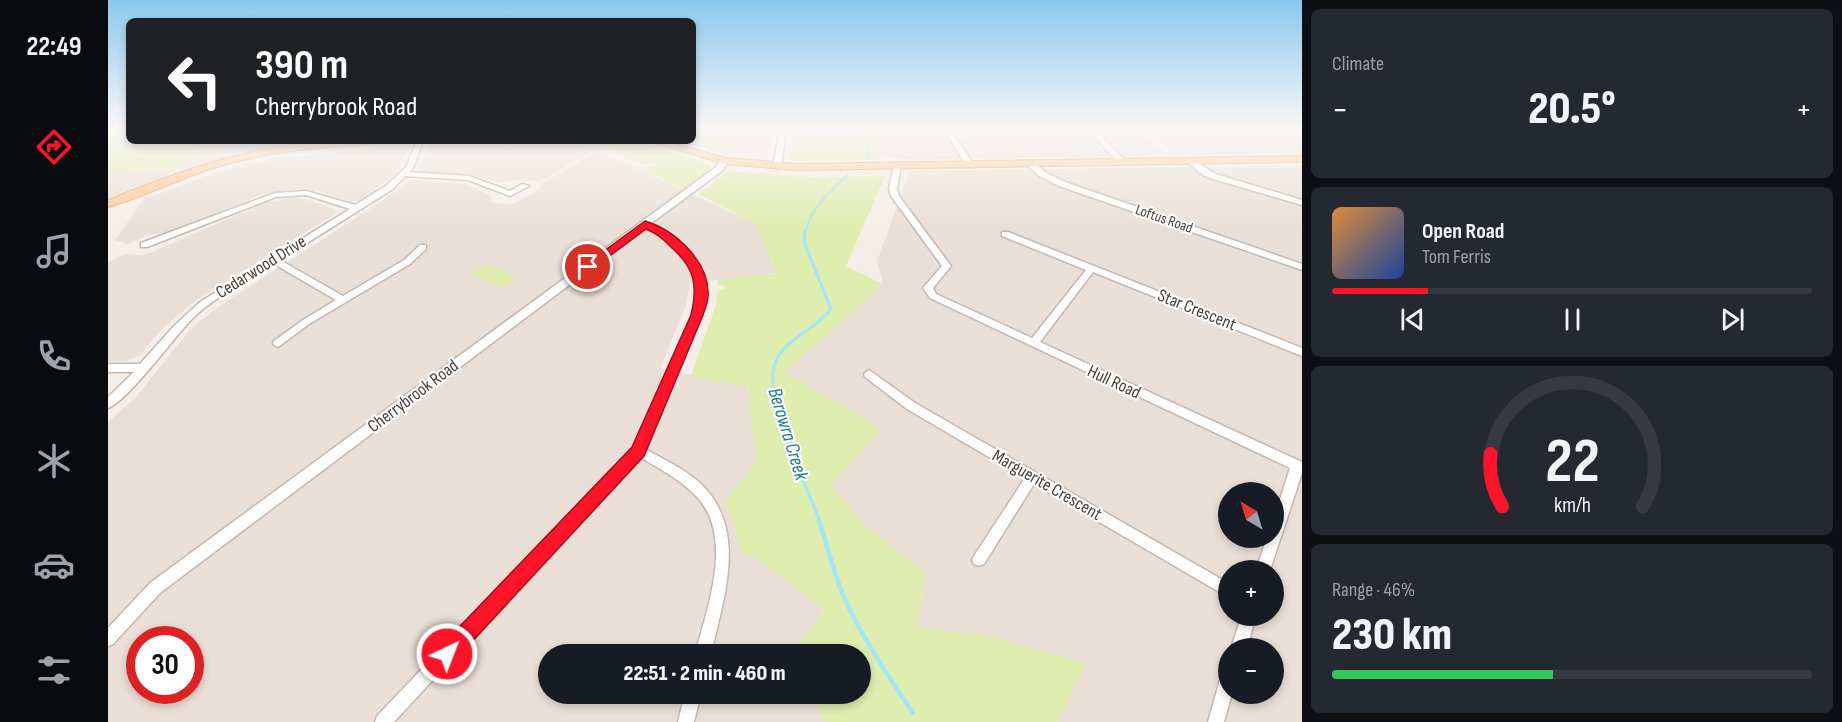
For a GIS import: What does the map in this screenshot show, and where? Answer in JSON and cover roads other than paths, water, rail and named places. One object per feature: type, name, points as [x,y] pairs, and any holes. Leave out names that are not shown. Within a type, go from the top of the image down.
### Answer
[{"type":"main road","points":[[108,204],[222,163]]},
{"type":"main road","points":[[740,163],[777,167],[1090,163]]},
{"type":"street","name":"Cedarwood Drive","points":[[108,404],[130,384],[168,336],[190,315],[217,295],[390,187],[404,174],[412,163]]},
{"type":"street","name":"Cherrybrook Road","points":[[108,639],[155,588],[645,225],[719,169],[724,163]]},
{"type":"street","points":[[777,167],[778,163]]},
{"type":"street","points":[[1193,163],[1206,173],[1216,177],[1302,203]]},
{"type":"street","name":"Loftus Road","points":[[1031,164],[1042,174],[1062,184],[1302,267]]},
{"type":"street","name":"Hull Road","points":[[897,166],[893,189],[895,196],[947,266],[929,286],[928,292],[936,298],[1300,467]]},
{"type":"street","points":[[404,174],[470,178],[510,194],[525,186]]},
{"type":"street","points":[[144,245],[275,195],[306,193],[356,208]]},
{"type":"street","points":[[383,722],[638,451],[693,325],[702,296],[700,278],[693,261],[666,235],[645,225]]},
{"type":"street","name":"Star Crescent","points":[[1005,234],[1302,352]]},
{"type":"street","points":[[278,343],[306,322],[407,262],[423,247]]},
{"type":"street","points":[[274,260],[343,300]]},
{"type":"street","points":[[1033,344],[1092,268]]},
{"type":"street","points":[[108,368],[142,368]]},
{"type":"street","name":"Marguerite Crescent","points":[[869,374],[911,406],[1218,584]]},
{"type":"street","points":[[638,451],[666,464],[694,486],[714,508],[725,542],[724,567],[705,644]]},
{"type":"street","points":[[1267,560],[1300,467]]},
{"type":"street","points":[[979,560],[1032,477]]},
{"type":"street","points":[[686,722],[690,704]]},
{"type":"street","points":[[1216,722],[1221,704]]},
{"type":"waterway","name":"Berowra Creek","points":[[805,233],[816,208],[848,175]]},
{"type":"waterway","name":"Berowra Creek","points":[[805,231],[804,242],[831,309],[819,322],[784,348],[779,355],[773,371],[773,391],[786,438],[820,522]]},
{"type":"waterway","name":"Berowra Creek","points":[[819,521],[837,578],[851,612],[913,713]]}]
